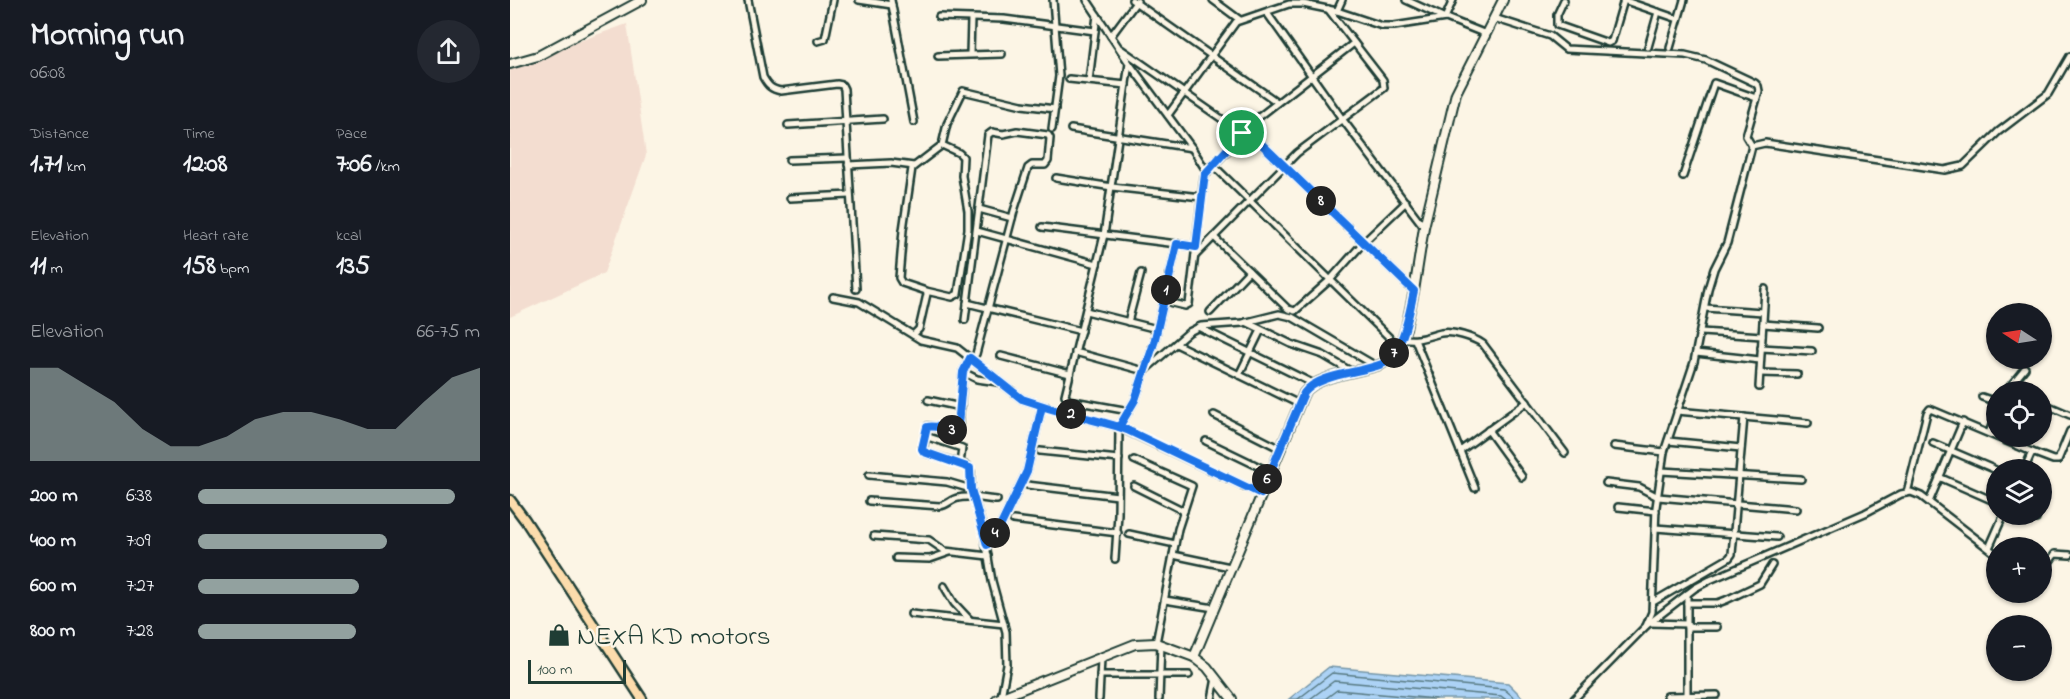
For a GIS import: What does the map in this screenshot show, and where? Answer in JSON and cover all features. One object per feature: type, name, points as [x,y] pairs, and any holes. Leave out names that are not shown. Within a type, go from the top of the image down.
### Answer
[{"type":"main road","points":[[510,500],[642,699]]},
{"type":"street","points":[[510,64],[538,56],[642,0]]},
{"type":"street","points":[[748,0],[763,77],[767,85],[781,91],[842,85],[856,289]]},
{"type":"street","points":[[818,41],[823,41],[826,37],[833,0]]},
{"type":"street","points":[[858,0],[892,3],[914,122]]},
{"type":"street","points":[[1052,129],[1059,76],[1053,0]]},
{"type":"street","points":[[1087,0],[1207,172]]},
{"type":"street","points":[[1213,0],[1240,20]]},
{"type":"street","points":[[1337,11],[1342,0]]},
{"type":"street","points":[[1406,0],[1486,34]]},
{"type":"street","points":[[1445,18],[1453,0]]},
{"type":"street","points":[[1194,657],[1304,393],[1314,384],[1377,366],[1399,347],[1414,291],[1424,227],[1456,93],[1503,0]]},
{"type":"street","points":[[1564,0],[1557,15],[1557,25],[1608,43],[1612,41],[1624,0],[1678,19]]},
{"type":"street","points":[[1670,48],[1684,0]]},
{"type":"street","points":[[1111,36],[1135,1],[1277,102]]},
{"type":"street","points":[[1168,115],[1232,26],[1240,20],[1289,4],[1304,2],[1382,26],[1445,18]]},
{"type":"street","points":[[1195,256],[1297,153],[1382,91],[1383,80],[1328,9]]},
{"type":"street","points":[[1648,46],[1658,12]]},
{"type":"street","points":[[1267,13],[1343,120],[1424,227]]},
{"type":"street","points":[[1089,81],[1097,15]]},
{"type":"street","points":[[939,17],[1004,19],[1095,31]]},
{"type":"street","points":[[1494,18],[1550,36],[1562,47],[1571,50],[1677,55],[1706,60],[1755,83],[1759,91],[1746,136],[1752,146],[1727,243],[1710,281],[1696,353],[1664,452],[1656,511],[1653,602],[1648,624]]},
{"type":"street","points":[[970,54],[971,19]]},
{"type":"street","points":[[1164,301],[1185,306],[1189,304],[1207,172],[1244,131],[1277,102],[1354,43]]},
{"type":"street","points":[[1118,47],[1244,131],[1284,166],[1414,291]]},
{"type":"street","points":[[938,56],[1002,54]]},
{"type":"street","points":[[1752,146],[1765,143],[1945,170],[1958,168],[1963,166],[1998,132],[2040,101],[2053,87],[2070,56]]},
{"type":"street","points":[[1129,63],[1104,235],[1065,395],[1066,399],[1129,411]]},
{"type":"street","points":[[1069,79],[1125,85]]},
{"type":"street","points":[[1683,176],[1714,83],[1756,98]]},
{"type":"street","points":[[942,145],[963,157],[962,176],[968,211],[968,230],[958,294],[952,297],[902,283],[899,278],[911,170],[942,145],[947,124],[963,91],[1022,105],[1055,108]]},
{"type":"street","points":[[788,125],[883,119]]},
{"type":"street","points":[[1071,129],[1192,148]]},
{"type":"street","points":[[965,320],[990,133],[1003,134],[1017,130],[1048,135],[1050,138],[1048,161],[1045,165],[1032,165],[1028,168],[1012,218],[976,354]]},
{"type":"street","points":[[789,160],[891,163],[914,166]]},
{"type":"street","points":[[1213,165],[1399,347]]},
{"type":"street","points":[[1056,178],[1202,197]]},
{"type":"street","points":[[790,198],[850,195]]},
{"type":"street","points":[[1214,237],[1293,312],[1300,309],[1406,202]]},
{"type":"street","points":[[979,209],[1012,218]]},
{"type":"street","points":[[1042,227],[1196,247]]},
{"type":"street","points":[[977,231],[1097,264]]},
{"type":"street","points":[[1115,559],[1118,534],[1119,427],[1135,400],[1157,329],[1177,244]]},
{"type":"street","points":[[1210,312],[1249,271]]},
{"type":"street","points":[[1128,322],[1141,273]]},
{"type":"street","points":[[1759,387],[1765,289]]},
{"type":"street","points":[[913,335],[919,329],[926,291]]},
{"type":"street","points":[[833,297],[859,302],[921,340],[955,347],[1022,399],[1119,427],[1261,494]]},
{"type":"street","points":[[967,303],[1081,331]]},
{"type":"street","points":[[1704,308],[1763,312]]},
{"type":"street","points":[[1086,310],[1157,329]]},
{"type":"street","points":[[1144,371],[1189,332],[1198,327],[1246,322],[1279,314],[1288,315],[1377,366]]},
{"type":"street","points":[[1246,322],[1297,347],[1323,355],[1352,372]]},
{"type":"street","points":[[1763,324],[1818,328]]},
{"type":"street","points":[[1198,327],[1314,384]]},
{"type":"street","points":[[1239,375],[1262,330]]},
{"type":"street","points":[[1701,332],[1762,336]]},
{"type":"street","points":[[1403,338],[1415,340],[1445,333],[1477,340],[1483,344],[1565,453]]},
{"type":"street","points":[[1415,340],[1475,488]]},
{"type":"street","points":[[1176,344],[1299,404]]},
{"type":"street","points":[[1761,348],[1812,351]]},
{"type":"street","points":[[1075,352],[1144,371]]},
{"type":"street","points":[[1696,353],[1761,360]]},
{"type":"street","points":[[1001,356],[1070,374]]},
{"type":"street","points":[[970,358],[963,372],[960,424],[952,430],[928,426],[924,452],[960,464],[970,470],[971,489],[987,545],[992,581],[1004,624],[1007,664],[999,698]]},
{"type":"street","points":[[963,372],[977,379],[1000,382]]},
{"type":"street","points":[[1760,373],[1797,375]]},
{"type":"street","points":[[1982,397],[1986,398]]},
{"type":"street","points":[[928,400],[961,406]]},
{"type":"street","points":[[1460,451],[1527,402]]},
{"type":"street","points":[[987,545],[1000,527],[1027,471],[1042,406]]},
{"type":"street","points":[[2052,407],[2070,415]]},
{"type":"street","points":[[1907,493],[1928,410],[1933,409],[1986,433]]},
{"type":"street","points":[[1677,411],[1808,423]]},
{"type":"street","points":[[1214,416],[1281,449]]},
{"type":"street","points":[[1653,602],[1731,556],[1744,417]]},
{"type":"street","points":[[1929,502],[1963,422]]},
{"type":"street","points":[[1488,430],[1522,477]]},
{"type":"street","points":[[2020,447],[2052,460],[2058,460],[2070,431]]},
{"type":"street","points":[[925,436],[962,448],[960,464]]},
{"type":"street","points":[[1206,441],[1270,472]]},
{"type":"street","points":[[1668,441],[1741,448]]},
{"type":"street","points":[[1933,443],[1986,466]]},
{"type":"street","points":[[1614,446],[1664,452]]},
{"type":"street","points":[[1040,450],[1119,459]]},
{"type":"street","points":[[2029,459],[2032,452]]},
{"type":"street","points":[[1134,460],[1190,484],[1192,489],[1175,544],[1165,600],[1159,644],[1159,699]]},
{"type":"street","points":[[1661,471],[1801,479]]},
{"type":"street","points":[[869,475],[947,482],[971,489]]},
{"type":"street","points":[[1940,477],[1986,498]]},
{"type":"street","points":[[1606,483],[1639,487],[1658,497],[1796,509]]},
{"type":"street","points":[[1028,486],[1118,496]]},
{"type":"street","points":[[1134,486],[1184,511]]},
{"type":"street","points":[[1574,699],[1648,624],[1687,594],[1724,573],[1907,493],[1915,493],[1929,502],[1986,546]]},
{"type":"street","points":[[869,501],[940,506],[947,505],[957,498],[997,500]]},
{"type":"street","points":[[1618,507],[1656,511]]},
{"type":"street","points":[[1013,520],[1118,534]]},
{"type":"street","points":[[1655,528],[1777,537]]},
{"type":"street","points":[[1129,534],[1175,544]]},
{"type":"street","points":[[874,536],[930,540],[945,550],[988,556]]},
{"type":"street","points":[[896,558],[930,558],[951,551]]},
{"type":"street","points":[[2052,558],[2055,554],[2070,555]]},
{"type":"street","points":[[1173,555],[1230,567]]},
{"type":"street","points":[[1687,603],[1718,603],[1726,600],[1760,584],[1772,565]]},
{"type":"street","points":[[944,586],[954,603],[970,620]]},
{"type":"street","points":[[1687,594],[1687,697]]},
{"type":"street","points":[[1165,600],[1214,608]]},
{"type":"street","points":[[911,614],[1004,624]]},
{"type":"street","points":[[1648,624],[1717,627]]},
{"type":"street","points":[[999,698],[1135,644],[1159,644],[1194,657],[1207,667],[1231,698]]},
{"type":"street","points":[[1100,699],[1101,658]]},
{"type":"street","points":[[1100,675],[1189,675]]},
{"type":"street","points":[[1212,699],[1219,681]]},
{"type":"street","points":[[1667,696],[1717,695]]},
{"type":"shaded area","points":[[627,24],[646,155],[604,273],[510,317],[510,66]]},
{"type":"water","points":[[1329,667],[1508,683],[1524,699],[1289,699]]},
{"type":"place","name":"NEXA KD motors","points":[[559,635]]},
{"type":"route","points":[[1242,133],[1205,174],[1196,247],[1177,244],[1154,343],[1135,400],[1129,411],[1119,427],[1108,422],[1062,412],[1022,399],[970,358],[963,372],[960,424],[952,430],[927,427],[922,449],[924,452],[970,468],[971,489],[987,545],[1000,527],[1027,471],[1042,406],[1062,412],[1108,422],[1261,494],[1308,387],[1382,364],[1399,347],[1406,328],[1414,291],[1246,129],[1242,133]]}]
